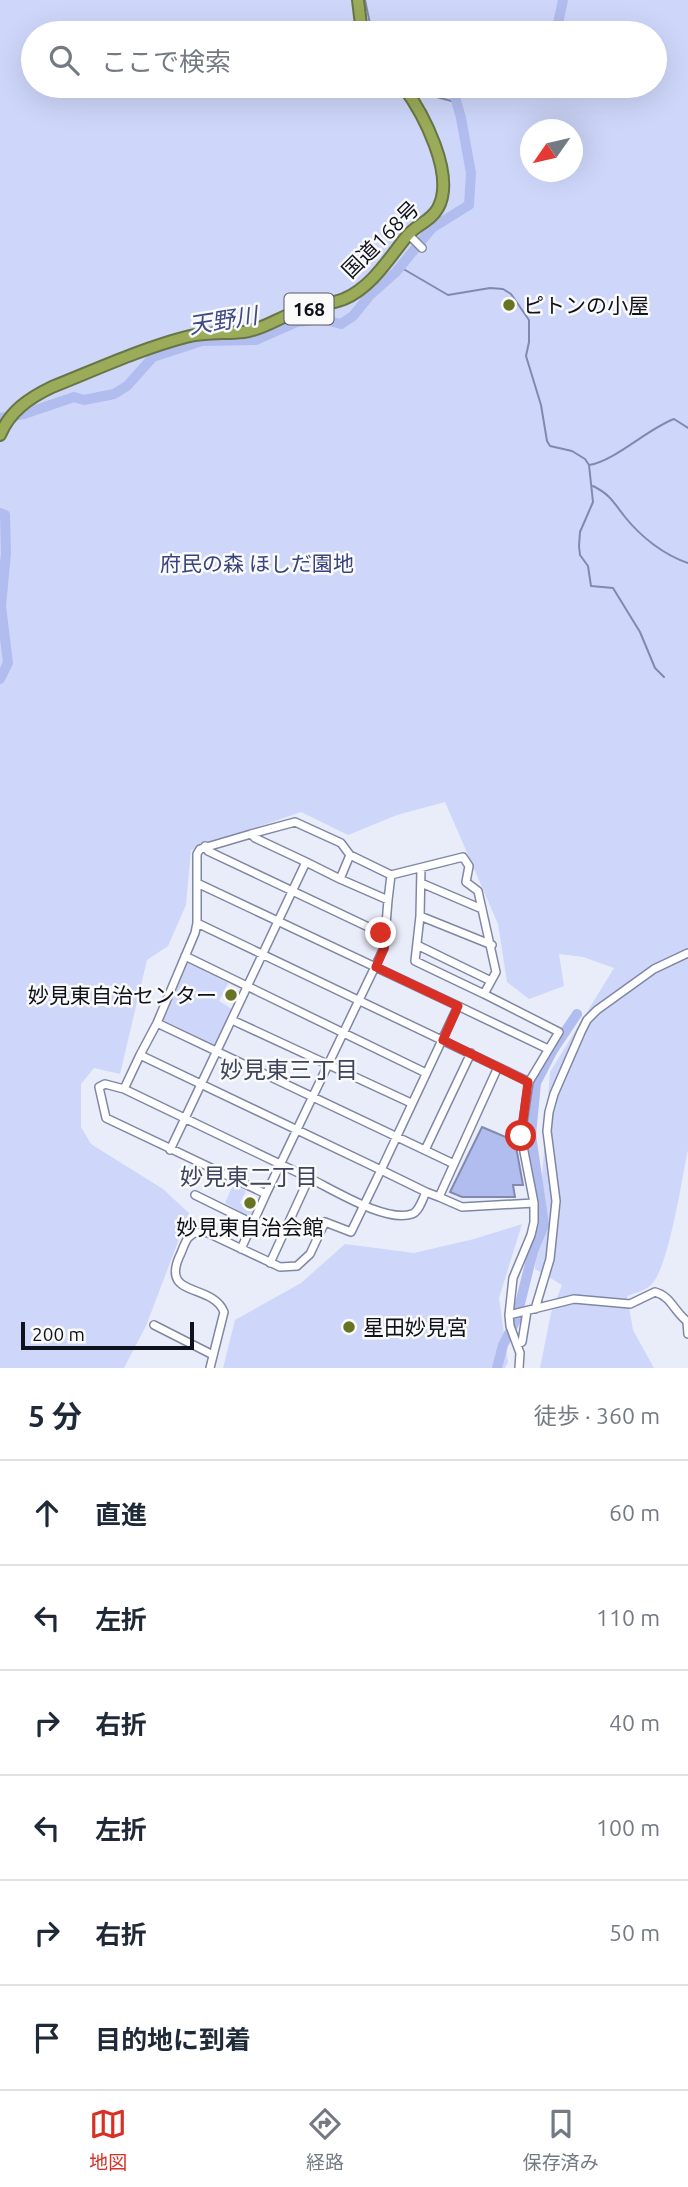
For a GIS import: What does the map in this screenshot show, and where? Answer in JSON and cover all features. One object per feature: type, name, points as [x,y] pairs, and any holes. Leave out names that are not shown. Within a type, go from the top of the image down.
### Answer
[{"type":"highway","points":[[358,0],[361,21]]},
{"type":"highway","name":"国道168号","points":[[1,433],[15,410],[51,387],[186,337],[246,332],[296,312],[346,298],[364,286],[437,210],[444,186],[425,121],[411,98]]},
{"type":"street","points":[[410,236],[422,248]]},
{"type":"street","points":[[124,1089],[157,1023],[197,923],[197,854],[205,846],[295,822],[341,844],[350,855],[391,876],[464,857],[469,866],[466,882],[478,891],[496,972],[484,993]]},
{"type":"street","points":[[251,834],[340,880],[388,900]]},
{"type":"street","points":[[205,846],[208,851],[385,933]]},
{"type":"street","points":[[340,880],[350,855]]},
{"type":"street","points":[[170,1150],[306,862]]},
{"type":"street","points":[[421,868],[415,961],[559,1032],[528,1082],[521,1136],[534,1203],[534,1222],[513,1278],[521,1312],[522,1342],[518,1344]]},
{"type":"street","points":[[241,1249],[384,948],[391,876]]},
{"type":"street","points":[[197,883],[548,1049]]},
{"type":"street","points":[[421,883],[482,909]]},
{"type":"street","points":[[420,916],[492,945]]},
{"type":"street","points":[[197,923],[528,1082]]},
{"type":"street","points":[[417,945],[491,981]]},
{"type":"street","points":[[519,1368],[518,1344],[510,1326],[551,1259],[556,1201],[547,1131],[554,1094],[581,1032],[597,1010],[654,969],[688,953]]},
{"type":"street","points":[[184,956],[426,1073]]},
{"type":"street","points":[[209,1368],[224,1312],[221,1306],[176,1279],[175,1265],[188,1238],[201,1231],[280,1267],[297,1266],[310,1254],[325,1222],[351,1232],[458,1006]]},
{"type":"street","points":[[232,1020],[411,1103]]},
{"type":"street","points":[[157,1023],[217,1049],[454,1164]]},
{"type":"street","points":[[425,1150],[471,1053]]},
{"type":"street","points":[[140,1055],[462,1207],[534,1203]]},
{"type":"street","points":[[439,1197],[498,1067]]},
{"type":"street","points":[[266,1194],[106,1118],[99,1087],[105,1084],[124,1089],[386,1214],[416,1212],[426,1192]]},
{"type":"street","points":[[270,1263],[309,1178]]},
{"type":"street","points":[[195,1195],[252,1223]]},
{"type":"street","points":[[521,1312],[575,1299],[630,1304],[655,1292],[667,1298],[679,1316],[687,1322],[688,1334]]},
{"type":"street","points":[[154,1325],[213,1355]]},
{"type":"green space","name":"府民の森 ほしだ園地","points":[[0,0],[688,0],[688,1150],[664,1261],[649,1287],[627,1296],[633,1330],[654,1368],[540,1368],[551,1313],[562,1285],[535,1269],[550,1072],[614,968],[583,957],[559,954],[564,986],[529,999],[507,982],[498,924],[445,802],[397,815],[348,835],[301,812],[191,850],[186,905],[168,946],[147,960],[120,1074],[94,1068],[81,1084],[81,1127],[91,1144],[163,1189],[189,1213],[146,1326],[124,1368],[0,1368]]},
{"type":"green space","points":[[188,963],[228,983],[219,1001],[232,1009],[215,1045],[163,1020]]},
{"type":"green space","points":[[233,1185],[246,1191],[240,1203],[253,1210],[249,1217],[225,1203]]},
{"type":"green space","points":[[522,1224],[499,1298],[508,1362],[505,1368],[223,1368],[235,1320],[301,1283],[345,1244],[414,1253]]},
{"type":"shaded area","points":[[482,1127],[515,1141],[523,1185],[513,1185],[515,1197],[462,1197],[450,1192]]},
{"type":"waterway","points":[[365,0],[369,21]]},
{"type":"waterway","name":"天野川","points":[[559,21],[563,0]]},
{"type":"waterway","points":[[440,98],[455,102]]},
{"type":"waterway","name":"天野川","points":[[0,418],[24,414],[74,397],[84,400],[114,394],[127,386],[153,357],[202,341],[256,340],[297,322],[321,319],[341,324],[353,316],[370,295],[396,272],[432,228],[469,205],[471,173],[455,98]]},
{"type":"waterway","points":[[400,267],[448,295],[490,288],[503,289],[511,294],[529,320],[526,356],[541,405],[547,441],[550,446],[572,451],[589,465],[593,502],[580,532],[579,546],[580,555],[588,566],[591,586],[613,588],[640,632],[655,668],[664,677]]},
{"type":"waterway","points":[[589,465],[609,458],[674,419],[688,428]]},
{"type":"waterway","points":[[593,486],[608,496],[646,538],[670,555],[688,563]]},
{"type":"waterway","name":"天野川","points":[[0,513],[5,515],[6,553],[1,606],[8,663],[0,679]]},
{"type":"waterway","points":[[497,1368],[503,1345],[516,1320],[533,1251],[544,1225],[531,1135],[536,1083],[553,1050],[577,1014]]},
{"type":"place","name":"ピトンの小屋","points":[[509,305]]},
{"type":"place","name":"妙見東自治センター","points":[[231,995]]},
{"type":"place","name":"妙見東自治会館","points":[[250,1203]]},
{"type":"place","name":"星田妙見宮","points":[[349,1327]]},
{"type":"district","name":"妙見東三丁目","points":[[289,1069]]},
{"type":"district","name":"妙見東二丁目","points":[[249,1176]]},
{"type":"route","points":[[381,933],[385,933],[384,948],[376,967],[458,1006],[443,1040],[528,1082],[521,1136]]}]
